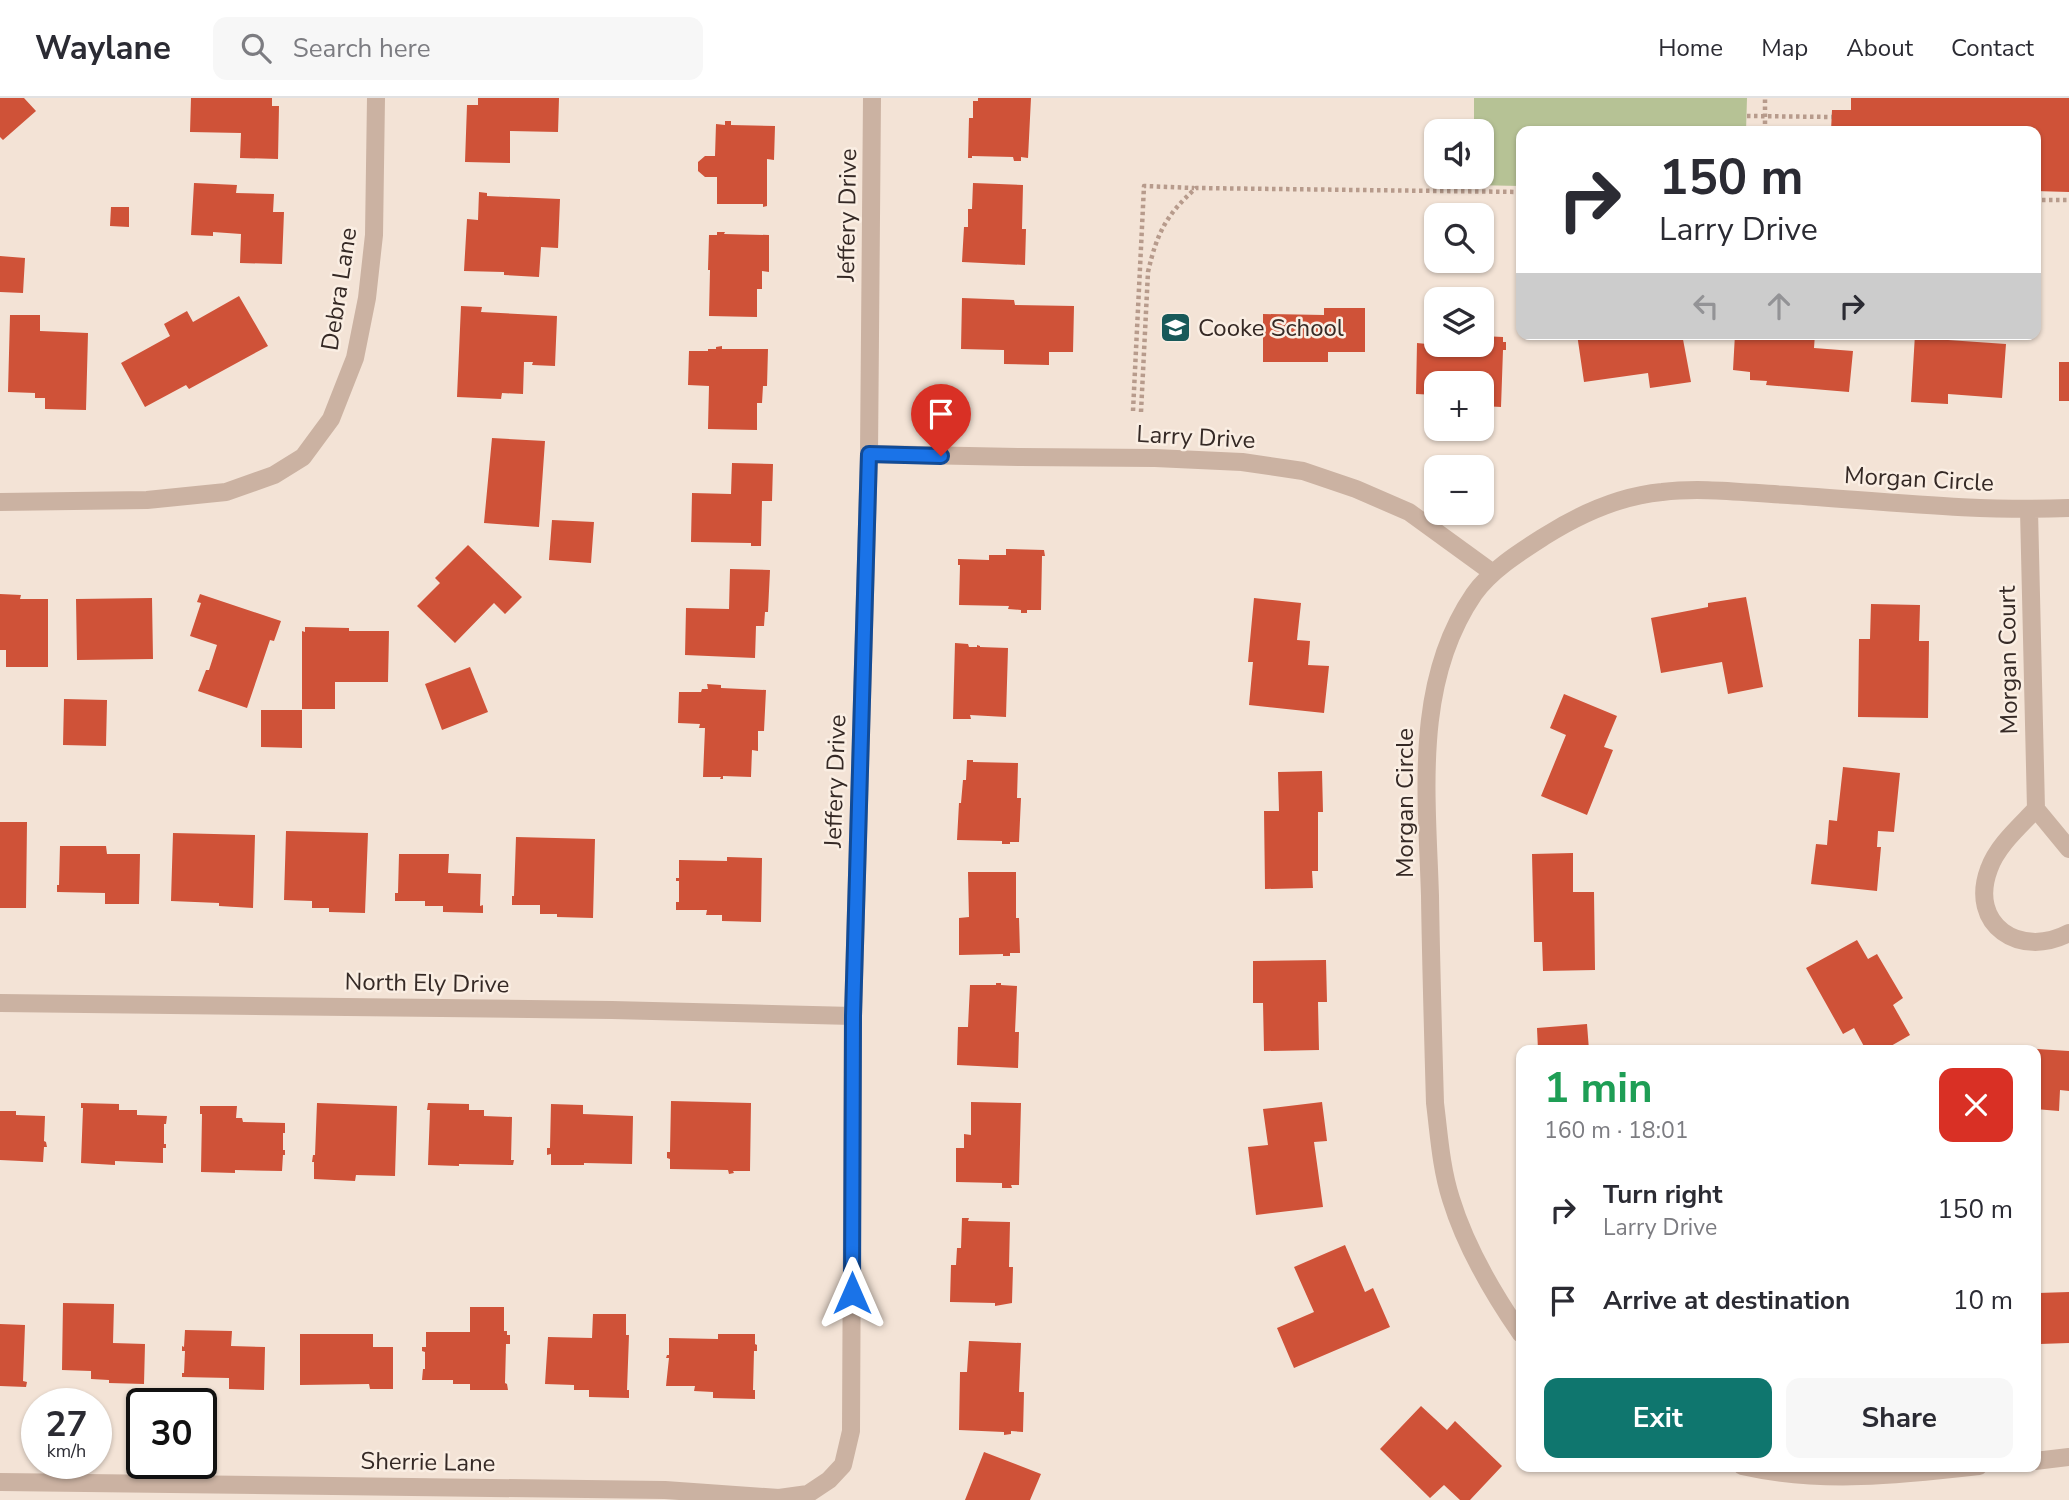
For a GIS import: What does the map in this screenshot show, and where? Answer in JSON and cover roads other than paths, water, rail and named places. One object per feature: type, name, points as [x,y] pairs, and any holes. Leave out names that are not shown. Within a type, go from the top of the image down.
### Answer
[{"type":"street","name":"Debra Lane","points":[[0,502],[147,500],[226,492],[274,475],[303,457],[331,419],[355,358],[367,298],[374,235],[376,98]]},
{"type":"street","name":"Jeffery Drive","points":[[843,1465],[851,1431],[853,1016],[869,454],[872,98]]},
{"type":"street","name":"Larry Drive","points":[[869,454],[1242,461],[1303,471],[1356,489],[1409,512],[1493,573]]},
{"type":"street","name":"Morgan Circle","points":[[1516,1327],[1495,1297],[1450,1198],[1435,1102],[1426,749],[1434,686],[1455,626],[1475,593],[1493,573],[1569,521],[1610,503],[1660,492],[1712,491],[1925,506],[2029,510],[2069,508]]},
{"type":"street","name":"Morgan Court","points":[[2029,510],[2036,810]]},
{"type":"street","points":[[2069,849],[2036,810],[2010,837],[1989,867],[1983,899],[1994,925],[2004,934],[2020,941],[2041,943],[2056,940],[2069,933]]},
{"type":"street","name":"North Ely Drive","points":[[0,1003],[612,1010],[853,1016]]},
{"type":"street","points":[[2041,1460],[2069,1457]]},
{"type":"street","name":"Sherrie Lane","points":[[0,1482],[665,1490],[779,1498],[808,1494],[843,1465]]},
{"type":"street","points":[[1773,1472],[1820,1477],[1877,1477],[1923,1472]]},
{"type":"place","name":"Cooke School","points":[[1175,328]]}]
